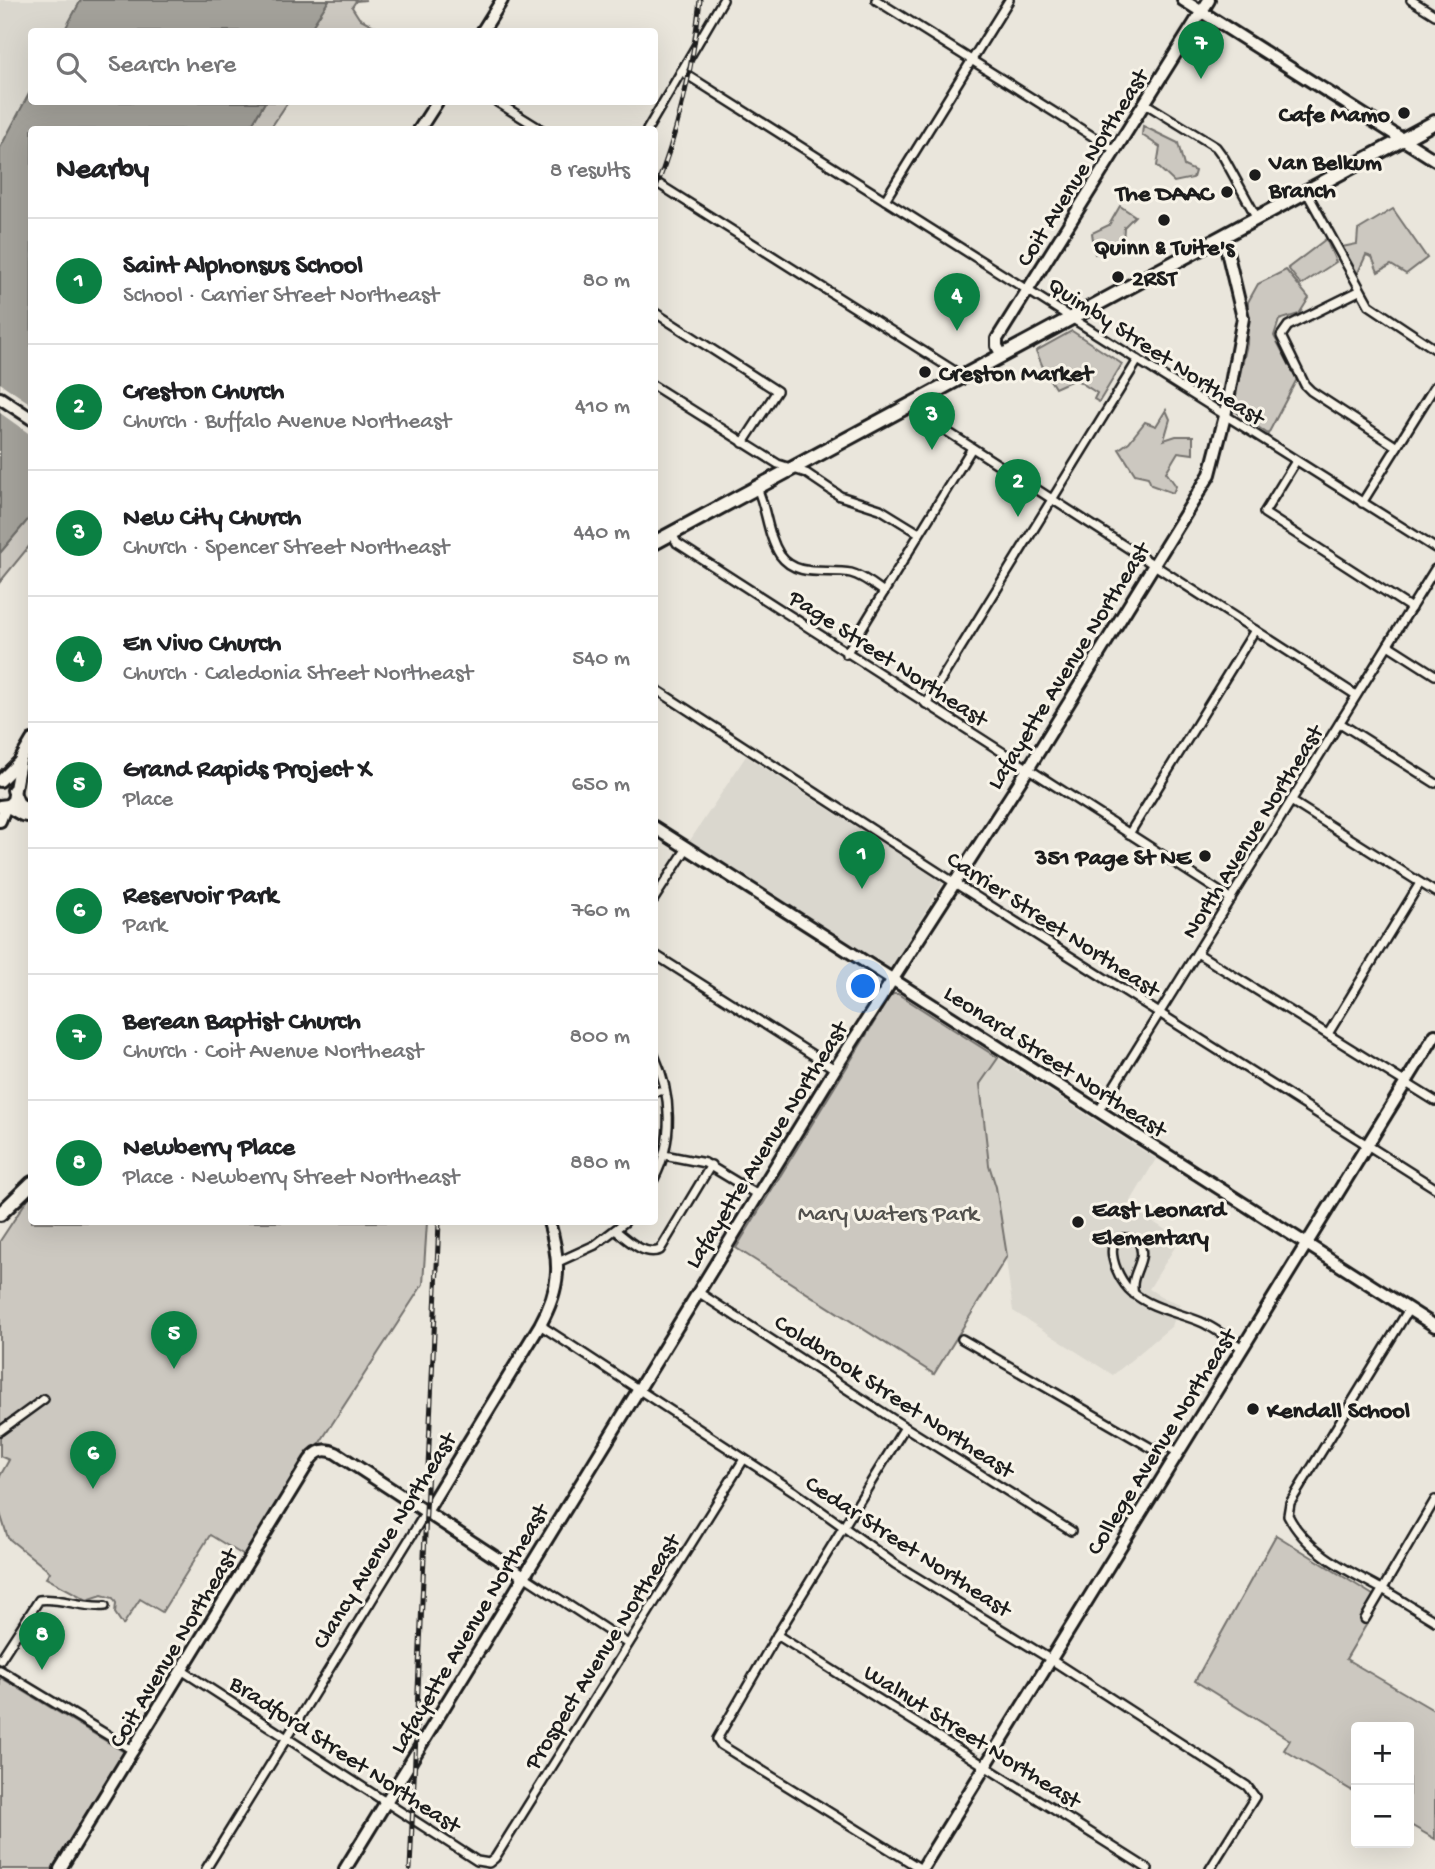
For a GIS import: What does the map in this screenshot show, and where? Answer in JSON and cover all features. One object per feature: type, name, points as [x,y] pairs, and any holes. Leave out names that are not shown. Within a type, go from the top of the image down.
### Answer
[{"type":"main road","points":[[658,541],[1435,122]]},
{"type":"main road","points":[[0,1213],[28,1187]]},
{"type":"street","points":[[484,28],[502,0]]},
{"type":"street","points":[[649,126],[723,0]]},
{"type":"street","points":[[876,0],[1116,151]]},
{"type":"street","points":[[885,200],[1010,0]]},
{"type":"street","points":[[1183,0],[1435,160]]},
{"type":"street","name":"Coit Avenue Northeast","points":[[1002,356],[997,339],[1209,0]]},
{"type":"street","points":[[1411,0],[1435,15]]},
{"type":"street","name":"Quimby Street Northeast","points":[[681,71],[1435,548]]},
{"type":"street","points":[[1146,104],[1216,148],[1257,218]]},
{"type":"street","points":[[422,126],[435,105]]},
{"type":"street","points":[[502,105],[536,126]]},
{"type":"street","points":[[658,184],[902,336],[953,370],[958,379]]},
{"type":"street","points":[[1306,191],[1368,305],[1435,349]]},
{"type":"street","name":"Lafayette Avenue Northeast","points":[[345,1869],[835,1069],[1028,769],[1210,474],[1225,416],[1243,318],[1226,247],[1221,238]]},
{"type":"street","points":[[1359,291],[1288,326],[1281,336],[1305,385],[1319,398],[1397,447]]},
{"type":"street","points":[[658,315],[778,391],[743,443]]},
{"type":"street","points":[[926,704],[1138,360]]},
{"type":"street","points":[[1362,503],[1435,386]]},
{"type":"street","points":[[658,389],[778,464],[806,473],[840,496],[890,514],[919,533]]},
{"type":"street","points":[[0,398],[28,416]]},
{"type":"street","points":[[912,404],[923,416],[1356,695]]},
{"type":"street","points":[[846,653],[972,448]]},
{"type":"street","points":[[1296,461],[1264,513],[1411,608]]},
{"type":"street","points":[[757,488],[775,544],[783,559],[795,567],[809,571],[853,573],[884,592]]},
{"type":"street","name":"Page Street Northeast","points":[[672,534],[677,543],[1231,899]]},
{"type":"street","name":"North Avenue Northeast","points":[[1098,1112],[1435,569]]},
{"type":"street","points":[[1129,834],[1255,630]]},
{"type":"street","points":[[1388,645],[1435,675]]},
{"type":"street","name":"Carrier Street Northeast","points":[[658,691],[1435,1188]]},
{"type":"street","points":[[1340,723],[1435,783]]},
{"type":"street","points":[[28,747],[20,761],[0,782],[9,785],[28,812]]},
{"type":"street","points":[[0,821],[3,806],[13,800],[20,761]]},
{"type":"street","points":[[1291,801],[1435,892]]},
{"type":"street","points":[[3,806],[28,816]]},
{"type":"street","name":"Leonard Street Northeast","points":[[658,830],[1435,1326]]},
{"type":"street","points":[[658,893],[687,848]]},
{"type":"street","points":[[1328,1034],[1420,883]]},
{"type":"street","points":[[1197,953],[1435,1101]]},
{"type":"street","points":[[658,957],[835,1069]]},
{"type":"street","name":"College Avenue Northeast","points":[[921,1869],[1435,1035]]},
{"type":"street","points":[[658,1068],[665,1090],[668,1117],[664,1155],[658,1169]]},
{"type":"street","points":[[658,1091],[665,1090]]},
{"type":"street","points":[[664,1155],[711,1166],[758,1195]]},
{"type":"street","points":[[615,1230],[645,1251],[660,1250],[711,1166]]},
{"type":"street","name":"Clancy Avenue Northeast","points":[[206,1869],[540,1325],[553,1295],[558,1272],[550,1225]]},
{"type":"street","points":[[558,1262],[595,1245],[621,1225]]},
{"type":"street","points":[[1134,1294],[1132,1279],[1142,1257],[1142,1247],[1138,1241],[1125,1237],[1113,1246],[1111,1254],[1118,1276],[1134,1294],[1170,1313],[1201,1322],[1242,1348]]},
{"type":"street","name":"Coldbrook Street Northeast","points":[[698,1292],[1071,1531]]},
{"type":"street","points":[[1409,1309],[1290,1503],[1288,1515],[1291,1522],[1321,1553],[1360,1579],[1435,1621]]},
{"type":"street","name":"Cedar Street Northeast","points":[[540,1325],[744,1459],[895,1564],[1250,1789],[1255,1797],[1210,1869]]},
{"type":"street","points":[[962,1339],[1153,1450],[1164,1445],[1178,1452]]},
{"type":"street","points":[[0,1431],[44,1399]]},
{"type":"street","points":[[905,1427],[843,1526],[718,1739],[721,1745],[921,1869]]},
{"type":"street","name":"Coit Avenue Northeast","points":[[60,1869],[310,1460],[323,1450],[336,1453],[425,1512]]},
{"type":"street","name":"Prospect Avenue Northeast","points":[[489,1863],[507,1839],[744,1459]]},
{"type":"street","points":[[1365,1619],[1435,1500]]},
{"type":"street","points":[[425,1512],[628,1644]]},
{"type":"street","points":[[0,1660],[36,1601],[48,1599],[88,1607],[105,1605]]},
{"type":"street","name":"Walnut Street Northeast","points":[[778,1635],[1147,1869]]},
{"type":"street","points":[[0,1670],[134,1751]]},
{"type":"street","name":"Bradford Street Northeast","points":[[183,1671],[477,1861],[489,1863]]},
{"type":"shaded area","points":[[0,0],[81,0],[66,28],[28,28],[28,96],[0,148]]},
{"type":"shaded area","points":[[81,0],[329,0],[311,28],[66,28]]},
{"type":"shaded area","points":[[28,96],[28,105],[263,105],[251,126],[28,126],[28,520],[0,553],[0,148]]},
{"type":"shaded area","points":[[746,756],[943,883],[890,969],[689,842]]},
{"type":"shaded area","name":"East Leonard Elementary","points":[[998,1058],[1156,1159],[1128,1206],[1180,1239],[1149,1289],[1180,1304],[1172,1326],[1113,1375],[1013,1311],[996,1187],[989,1165],[980,1084]]},
{"type":"green space","points":[[329,0],[366,0],[356,1],[352,7],[359,18],[377,28],[311,28]]},
{"type":"green space","points":[[263,105],[286,105],[272,126],[251,126]]},
{"type":"green space","points":[[1143,126],[1178,143],[1184,166],[1195,171],[1193,178],[1174,182],[1157,166],[1160,147],[1142,135]]},
{"type":"green space","points":[[1120,206],[1135,216],[1124,227],[1123,244],[1095,254],[1092,233],[1109,225]]},
{"type":"green space","points":[[1393,209],[1427,258],[1406,274],[1391,265],[1378,272],[1372,257],[1366,255],[1356,277],[1342,247],[1357,244],[1358,230]]},
{"type":"green space","points":[[1326,239],[1336,262],[1301,285],[1288,268]]},
{"type":"green space","points":[[1286,270],[1309,298],[1299,314],[1279,320],[1274,336],[1297,379],[1268,434],[1232,409],[1247,344],[1248,302],[1258,284]]},
{"type":"green space","points":[[1072,331],[1122,364],[1099,402],[1094,399],[1097,393],[1075,379],[1055,388],[1036,351]]},
{"type":"green space","points":[[1166,410],[1170,419],[1164,440],[1176,436],[1193,436],[1193,454],[1178,452],[1166,472],[1176,486],[1173,493],[1151,485],[1148,477],[1135,474],[1119,449],[1129,442],[1145,422],[1156,426]]},
{"type":"green space","points":[[28,520],[28,548],[0,582],[0,553]]},
{"type":"green space","name":"Mary Waters Park","points":[[898,994],[998,1058],[980,1084],[989,1165],[996,1187],[1007,1256],[934,1374],[736,1248],[889,998]]},
{"type":"green space","points":[[28,1199],[28,1225],[427,1225],[423,1284],[319,1444],[312,1449],[246,1557],[210,1535],[162,1612],[140,1599],[123,1625],[115,1613],[116,1603],[113,1598],[102,1595],[87,1600],[46,1578],[50,1572],[8,1538],[0,1513],[0,1476],[9,1460],[0,1456],[0,1241]]},
{"type":"green space","points":[[1276,1535],[1381,1600],[1346,1659],[1435,1711],[1435,1839],[1414,1827],[1414,1722],[1351,1722],[1351,1790],[1284,1750],[1290,1740],[1195,1681]]},
{"type":"green space","points":[[0,1677],[124,1752],[52,1869],[0,1869]]},
{"type":"pier","points":[[0,383],[28,402],[28,433],[0,413]]},
{"type":"railway","points":[[658,182],[684,98],[700,0]]},
{"type":"railway","points":[[410,1869],[439,1225]]},
{"type":"place","name":"Berean Baptist Church","points":[[1201,79]]},
{"type":"place","name":"Cafe Mamo","points":[[1404,113]]},
{"type":"place","name":"Van Belkum Branch","points":[[1255,175]]},
{"type":"place","name":"The DAAC","points":[[1227,192]]},
{"type":"place","name":"Quinn & Tuite's","points":[[1164,220]]},
{"type":"place","name":"2RST","points":[[1118,277]]},
{"type":"place","name":"En Vivo Church","points":[[957,331]]},
{"type":"place","name":"Creston Market","points":[[925,372]]},
{"type":"place","name":"New City Church","points":[[932,450]]},
{"type":"place","name":"Creston Church","points":[[1018,517]]},
{"type":"place","name":"351 Page St NE","points":[[1205,856]]},
{"type":"place","name":"Saint Alphonsus School","points":[[862,889]]},
{"type":"place","name":"East Leonard Elementary","points":[[1078,1222]]},
{"type":"place","name":"Grand Rapids Project X","points":[[174,1369]]},
{"type":"place","name":"Kendall School","points":[[1253,1409]]},
{"type":"place","name":"Reservoir Park","points":[[93,1489]]},
{"type":"place","name":"Newberry Place","points":[[42,1670]]}]
